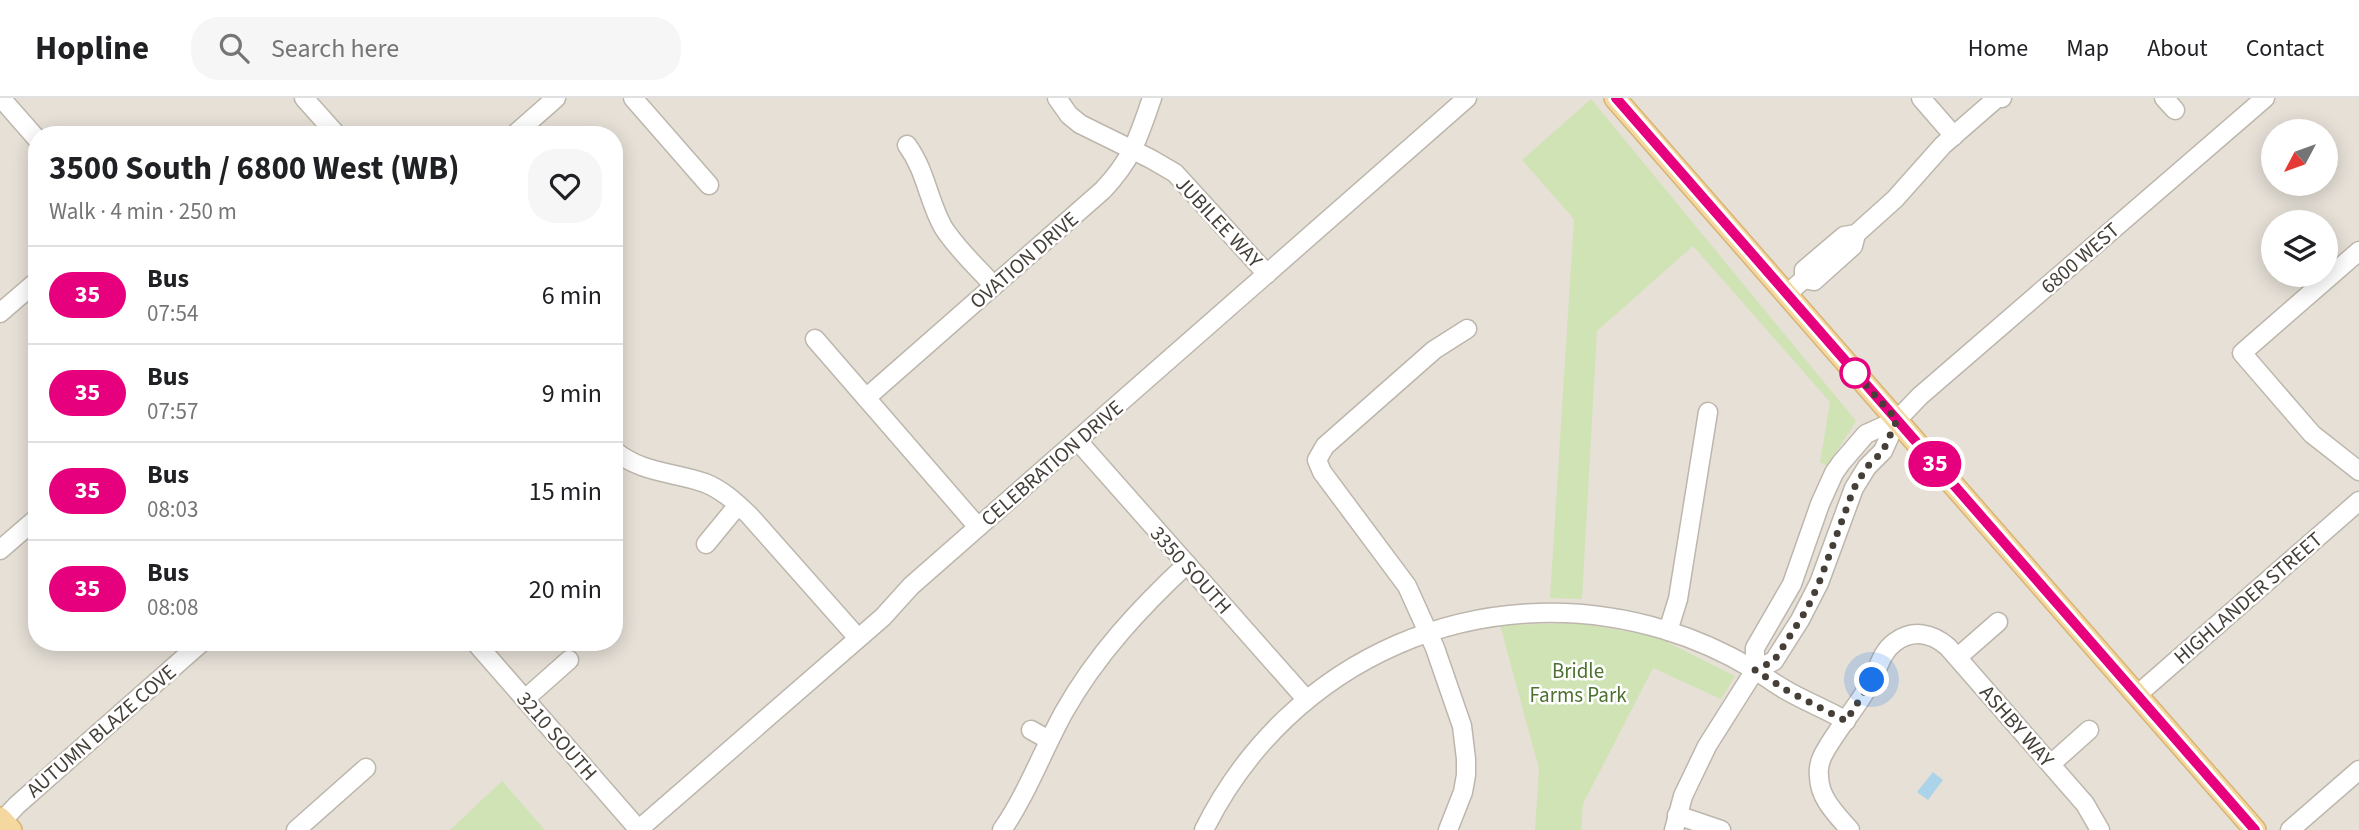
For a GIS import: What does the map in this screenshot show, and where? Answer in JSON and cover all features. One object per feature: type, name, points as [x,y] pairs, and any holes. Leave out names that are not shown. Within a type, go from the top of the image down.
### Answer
[{"type":"main road","points":[[1615,98],[2255,830]]},
{"type":"street","points":[[1,98],[28,129]]},
{"type":"street","points":[[304,98],[329,126]]},
{"type":"street","points":[[524,126],[556,98]]},
{"type":"street","points":[[633,98],[709,185]]},
{"type":"street","name":"JUBILEE WAY","points":[[1057,98],[1069,115],[1080,124],[1134,150],[1184,181],[1267,274]]},
{"type":"street","name":"OVATION DRIVE","points":[[866,398],[1103,190],[1134,150],[1152,98]]},
{"type":"street","name":"CELEBRATION DRIVE","points":[[639,830],[883,617],[911,586],[1467,98]]},
{"type":"street","points":[[1921,98],[1954,136]]},
{"type":"street","points":[[1787,294],[1804,279],[1804,270],[1844,236],[1856,234],[1895,199],[1954,136],[1997,98],[2002,98]]},
{"type":"street","name":"6800 WEST","points":[[1897,420],[1930,387],[2265,98]]},
{"type":"street","points":[[907,145],[920,164],[944,229],[994,286]]},
{"type":"street","points":[[2359,251],[2242,354],[2312,434],[2359,471]]},
{"type":"street","points":[[0,313],[28,289]]},
{"type":"street","points":[[1448,830],[1466,775],[1462,726],[1428,632],[1407,586],[1322,472],[1317,460],[1325,446],[1434,350],[1467,329]]},
{"type":"street","points":[[815,339],[978,527]]},
{"type":"street","points":[[1668,631],[1678,599],[1708,412]]},
{"type":"street","points":[[1721,830],[1676,823],[1683,796],[1698,762],[1755,670],[1755,648],[1792,584],[1819,504],[1834,473],[1866,434],[1897,420]]},
{"type":"street","points":[[1755,670],[1774,661],[1807,609],[1854,488],[1867,467],[1883,451],[1897,420]]},
{"type":"street","name":"3350 SOUTH","points":[[1077,440],[1306,699]]},
{"type":"street","points":[[623,456],[638,465],[707,484],[723,492],[738,505],[858,638]]},
{"type":"street","name":"HIGHLANDER STREET","points":[[2137,695],[2359,501]]},
{"type":"street","points":[[706,544],[738,505]]},
{"type":"street","points":[[0,550],[28,525]]},
{"type":"street","points":[[1002,830],[1065,710],[1102,654],[1137,612],[1187,564]]},
{"type":"street","points":[[1204,830],[1228,787],[1265,738],[1306,699],[1357,664],[1428,632],[1473,620],[1503,615],[1563,612],[1617,619],[1668,631],[1755,670],[1786,690],[1846,721],[1824,753],[1818,774],[1824,797],[1850,830]]},
{"type":"street","points":[[1958,657],[1997,622]]},
{"type":"street","name":"ASHBY WAY","points":[[1846,721],[1866,692],[1888,648],[1904,637],[1923,634],[1937,638],[1958,657],[2088,808],[2100,830]]},
{"type":"street","name":"AUTUMN BLAZE COVE","points":[[3,823],[17,805],[192,651]]},
{"type":"street","name":"3210 SOUTH","points":[[483,651],[639,830]]},
{"type":"street","points":[[525,699],[569,660]]},
{"type":"street","points":[[1031,730],[1049,740]]},
{"type":"street","points":[[2050,764],[2089,730]]},
{"type":"street","points":[[296,830],[366,768]]},
{"type":"street","points":[[2290,830],[2359,770]]},
{"type":"shaded area","points":[[0,98],[2359,98],[2359,830],[0,830]]},
{"type":"green space","points":[[1591,99],[1856,421],[1827,466],[1820,462],[1830,402],[1693,246],[1597,331],[1582,599],[1550,598],[1574,219],[1522,160]]},
{"type":"green space","name":"Bridle Farms Park","points":[[1577,623],[1655,636],[1735,676],[1721,699],[1653,668],[1583,804],[1581,830],[1535,830],[1539,769],[1500,625]]},
{"type":"green space","points":[[502,781],[545,830],[450,830]]},
{"type":"water","points":[[1933,772],[1943,780],[1928,800],[1917,792]]},
{"type":"bus line","name":"35","points":[[1616,98],[2255,830]]},
{"type":"route","points":[[1855,373],[1848,365],[1897,420],[1883,451],[1860,477],[1844,509],[1819,583],[1807,609],[1774,661],[1755,670],[1786,690],[1846,721],[1872,680]]}]
